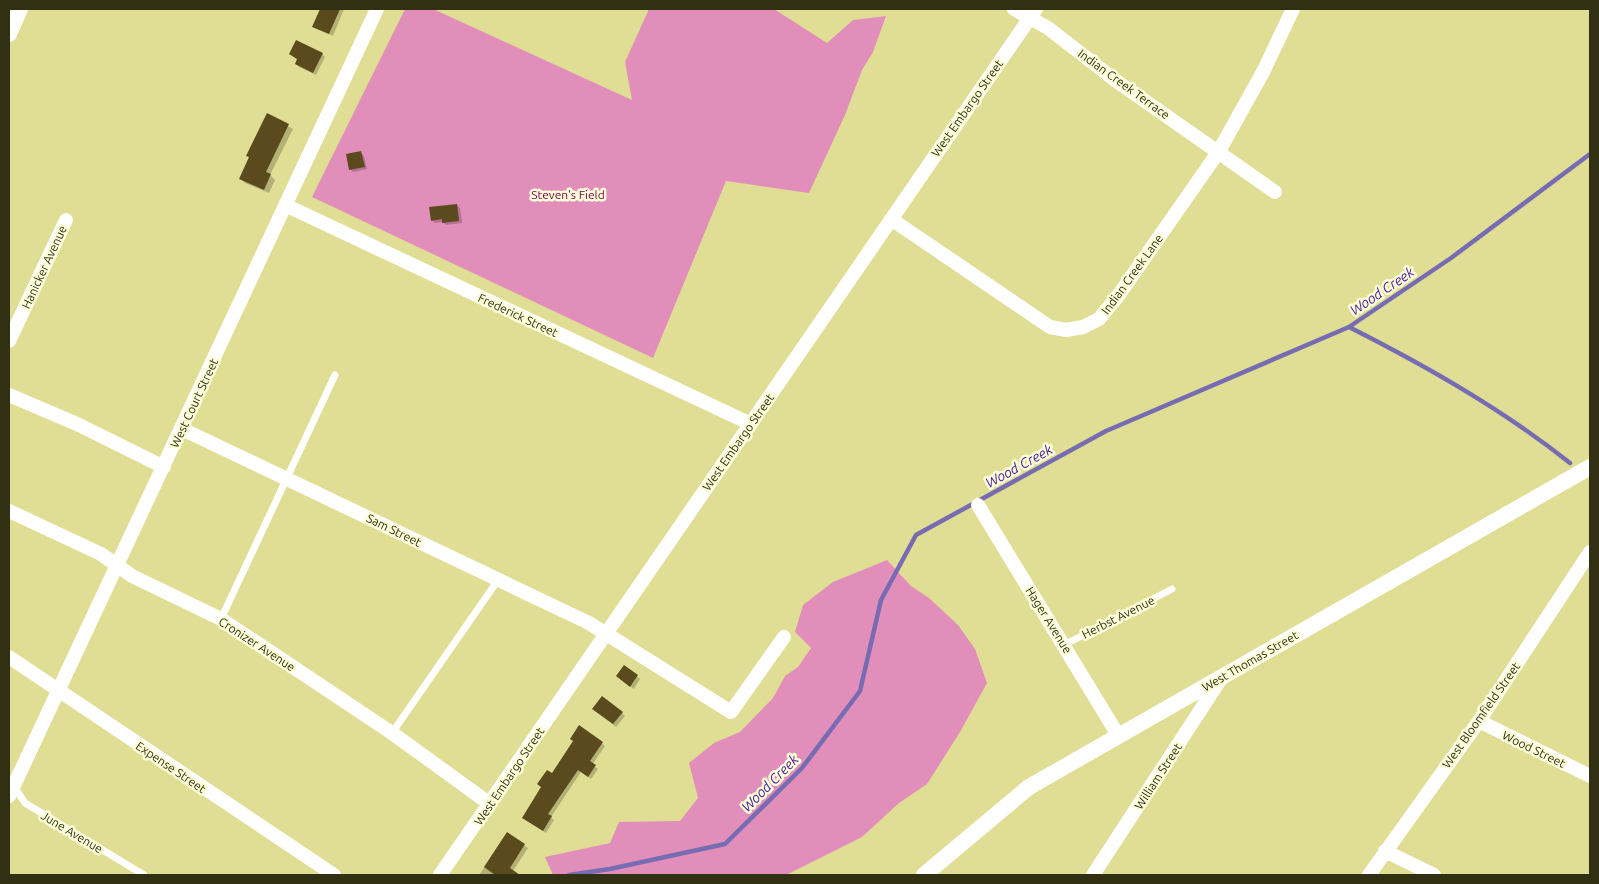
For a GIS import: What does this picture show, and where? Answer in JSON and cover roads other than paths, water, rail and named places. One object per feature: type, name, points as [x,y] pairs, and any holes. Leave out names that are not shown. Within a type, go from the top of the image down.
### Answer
[{"type":"street","points":[[9,34],[20,9]]},
{"type":"street","name":"West Court Street","points":[[10,787],[58,691],[182,429],[377,9]]},
{"type":"street","name":"Indian Creek Terrace","points":[[1014,9],[1033,13],[1275,192]]},
{"type":"street","points":[[1220,151],[1293,9]]},
{"type":"street","name":"West Embargo Street","points":[[440,875],[1033,13]]},
{"type":"street","name":"Indian Creek Lane","points":[[891,218],[1050,327],[1066,330],[1083,326],[1099,319],[1118,296],[1220,151]]},
{"type":"street","name":"Frederick Street","points":[[285,205],[751,424]]},
{"type":"street","name":"Hanicker Avenue","points":[[9,341],[66,220]]},
{"type":"street","points":[[9,395],[77,424],[164,467]]},
{"type":"street","name":"Sam Street","points":[[182,429],[606,632],[732,712],[784,637]]},
{"type":"street","name":"West Thomas Street","points":[[924,875],[1029,787],[1590,467]]},
{"type":"street","name":"Hager Avenue","points":[[978,505],[1118,735]]},
{"type":"street","name":"Cronizer Avenue","points":[[9,511],[101,554],[132,576],[221,619],[392,733],[490,804]]},
{"type":"street","name":"West Bloomfield Street","points":[[1369,875],[1478,721],[1590,552]]},
{"type":"street","name":"Expense Street","points":[[9,658],[334,875]]},
{"type":"street","name":"William Street","points":[[1093,875],[1222,677]]},
{"type":"street","name":"Wood Street","points":[[1478,721],[1590,776]]},
{"type":"street","points":[[1385,851],[1434,875]]},
{"type":"lane","points":[[221,619],[335,374]]},
{"type":"lane","points":[[392,733],[498,580]]},
{"type":"lane","name":"Herbst Avenue","points":[[1064,645],[1172,589]]},
{"type":"lane","name":"June Avenue","points":[[10,787],[25,803],[144,875]]},
{"type":"waterway","name":"Wood Creek","points":[[569,875],[610,869],[725,844],[802,768],[860,691],[881,600],[916,535],[1106,431],[1349,327],[1451,258],[1590,154]]},
{"type":"waterway","points":[[1349,327],[1463,389],[1518,424],[1570,463]]},
{"type":"park label","name":"Steven's Field","points":[[568,194]]}]
